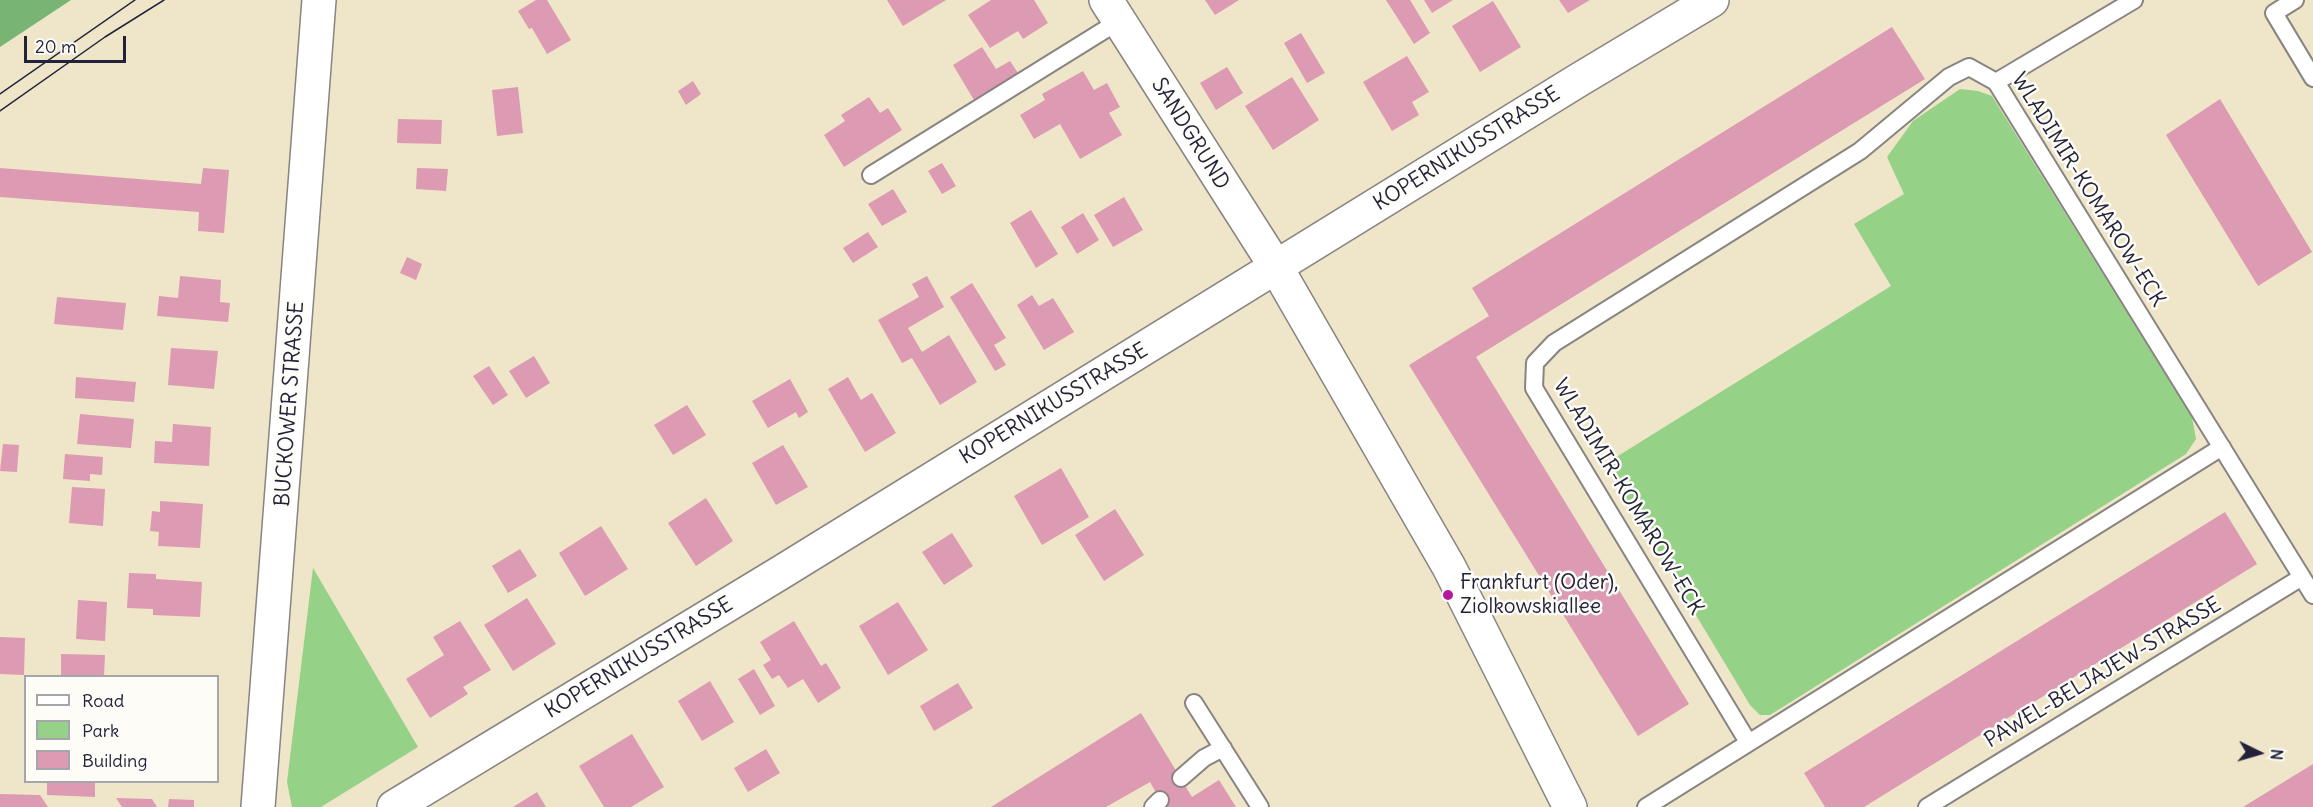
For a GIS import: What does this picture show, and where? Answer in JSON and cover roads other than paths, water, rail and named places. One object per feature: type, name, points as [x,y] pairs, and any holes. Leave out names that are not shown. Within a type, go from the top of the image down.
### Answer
[{"type":"street","name":"BUCKOWER STRASSE","points":[[258,807],[319,0]]},
{"type":"street","name":"KOPERNIKUSSTRASSE","points":[[394,807],[780,573],[1712,0]]},
{"type":"street","name":"SANDGRUND","points":[[1112,11],[1276,267],[1449,567],[1570,807]]},
{"type":"lane","points":[[1996,82],[2134,0]]},
{"type":"lane","points":[[2295,0],[2274,13],[2313,78]]},
{"type":"lane","points":[[871,175],[1112,11]]},
{"type":"lane","name":"WLADIMIR-KOMAROW-ECK","points":[[1748,742],[1534,388],[1535,363],[1554,343],[1860,151],[1949,77],[1970,68],[1996,82],[2222,447]]},
{"type":"lane","points":[[1646,807],[2222,447],[2313,595]]},
{"type":"lane","name":"PAWEL-BELJAJEW-STRASSE","points":[[1927,807],[2302,577]]},
{"type":"lane","points":[[1194,703],[1260,807]]},
{"type":"lane","points":[[1181,778],[1204,758],[1223,747]]},
{"type":"tram line","points":[[0,94],[135,0]]},
{"type":"tram line","points":[[0,111],[105,37],[164,0]]},
{"type":"place","name":"Frankfurt (Oder), Ziolkowskiallee","points":[[1448,595]]}]
